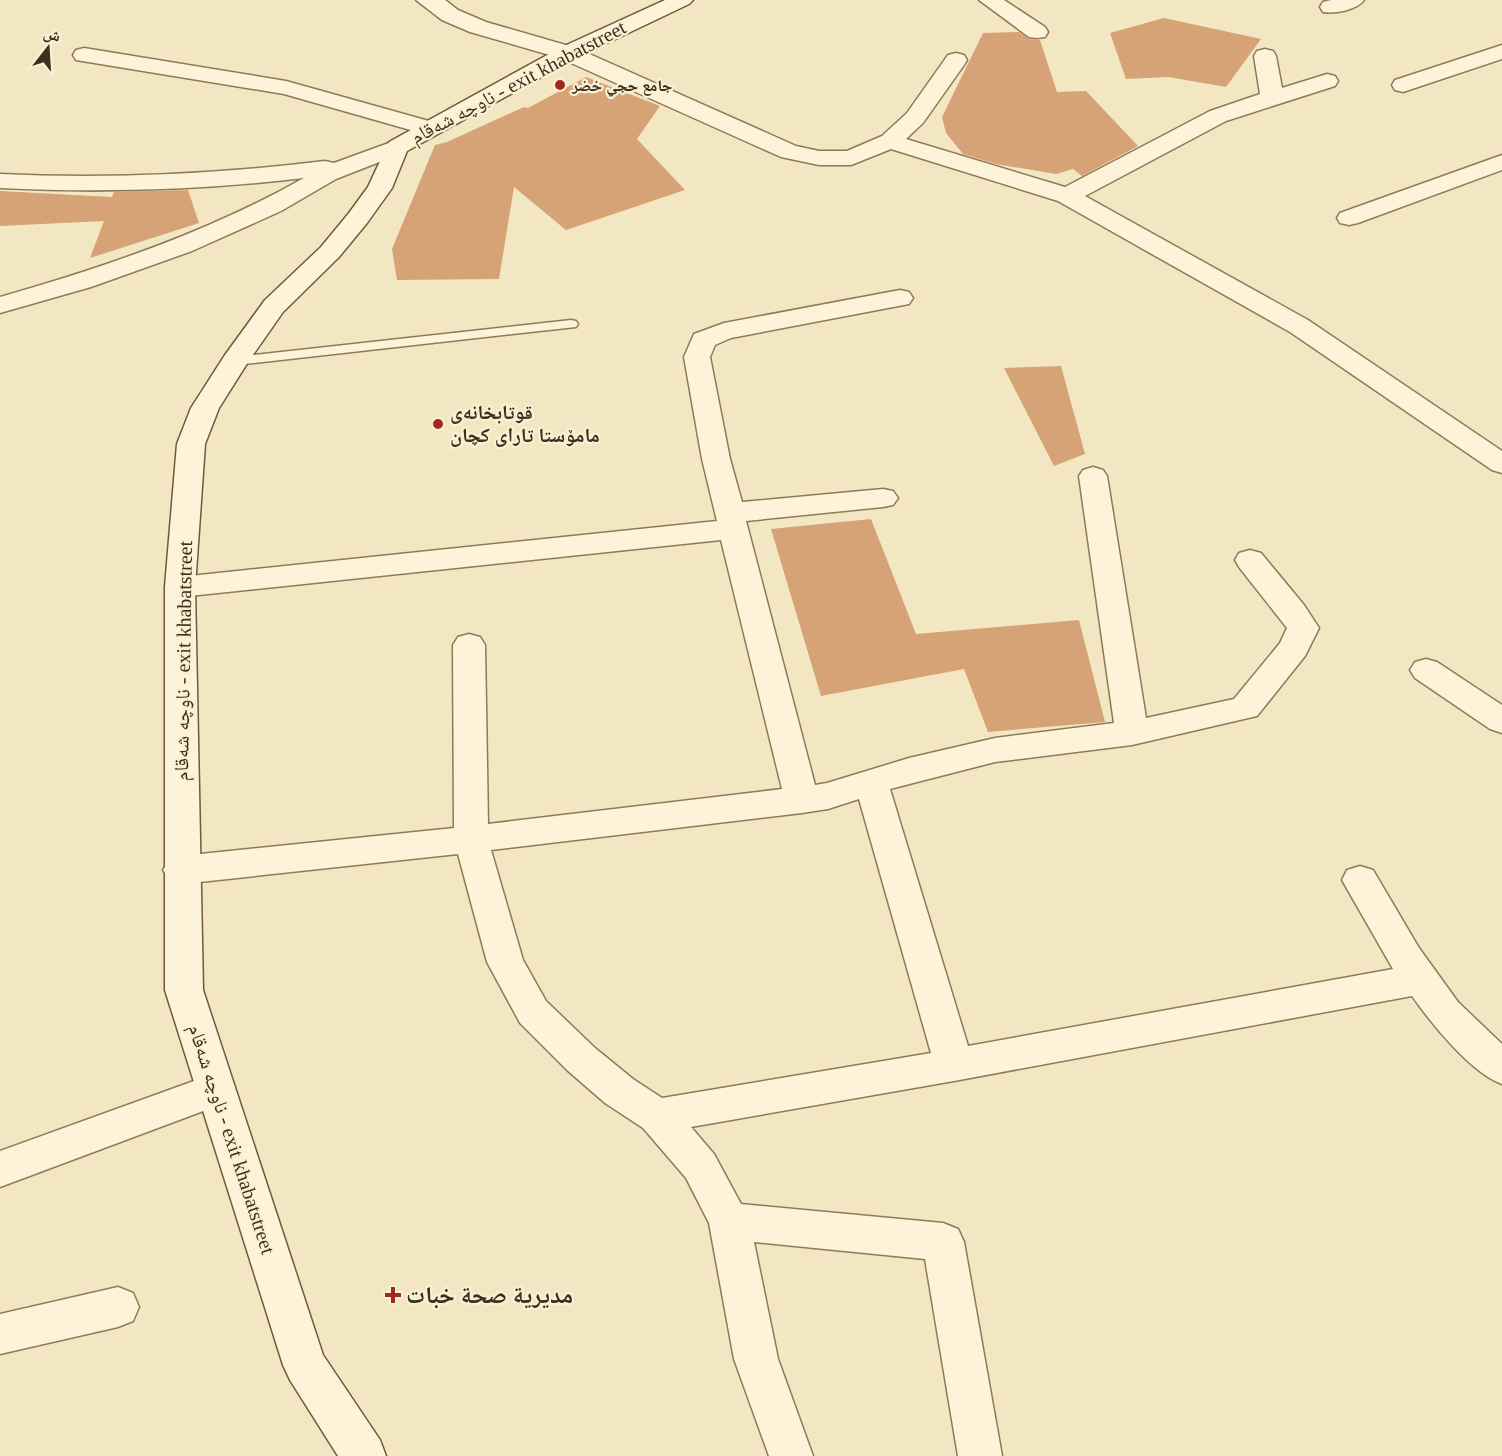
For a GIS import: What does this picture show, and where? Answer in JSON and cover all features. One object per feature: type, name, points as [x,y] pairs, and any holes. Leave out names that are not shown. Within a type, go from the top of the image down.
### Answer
[{"type":"street","points":[[427,0],[434,2],[450,15],[478,27],[568,53],[789,152],[819,158],[851,158],[890,141],[915,118],[956,60]]},
{"type":"street","name":"ناوچە شەقام - exit khabatstreet","points":[[364,1456],[305,1365],[184,990],[181,870],[180,587],[191,444],[205,408],[235,361],[274,306],[330,252],[380,188],[397,147],[568,53],[682,0]]},
{"type":"street","points":[[990,0],[1037,32]]},
{"type":"street","points":[[1331,7],[1353,0]]},
{"type":"street","points":[[1403,85],[1502,52]]},
{"type":"street","points":[[84,55],[286,88],[428,128]]},
{"type":"street","points":[[1265,56],[1272,98]]},
{"type":"street","points":[[1067,196],[1218,116],[1327,81]]},
{"type":"street","points":[[890,141],[1067,196],[1299,326],[1502,464]]},
{"type":"street","points":[[0,305],[82,282],[183,246],[272,206],[328,174],[397,147]]},
{"type":"street","points":[[0,181],[57,183],[252,177],[297,173],[356,162]]},
{"type":"street","points":[[1349,218],[1502,162]]},
{"type":"street","points":[[802,800],[716,459],[697,357],[703,340],[723,331],[900,298]]},
{"type":"street","points":[[1093,476],[1132,733]]},
{"type":"street","points":[[180,587],[731,521],[883,498]]},
{"type":"street","points":[[181,870],[471,840],[802,800],[828,796],[909,770],[995,750],[1132,733],[1245,708],[1294,648],[1303,628],[1293,612],[1250,560]]},
{"type":"street","points":[[469,645],[471,840],[506,962],[533,1012],[581,1059],[620,1091],[657,1116],[700,1166],[729,1221],[756,1359],[791,1456]]},
{"type":"street","points":[[1426,670],[1502,721]]},
{"type":"street","points":[[871,782],[954,1065]]},
{"type":"street","points":[[1360,880],[1444,1013],[1502,1068]]},
{"type":"street","points":[[657,1116],[954,1065],[1421,979]]},
{"type":"street","points":[[0,1169],[216,1089]]},
{"type":"street","points":[[729,1221],[942,1242],[980,1456]]},
{"type":"street","points":[[0,1334],[118,1307]]},
{"type":"lane","points":[[235,361],[571,324]]},
{"type":"building","points":[[1164,18],[1261,39],[1226,87],[1168,77],[1126,79],[1110,33]]},
{"type":"building","points":[[1019,32],[1029,39],[1040,40],[1057,92],[1086,91],[1138,146],[1082,176],[1073,169],[1056,174],[996,164],[963,154],[946,133],[942,117],[983,33]]},
{"type":"building","points":[[586,77],[660,106],[637,139],[685,190],[566,230],[514,187],[499,279],[397,280],[392,249],[435,145],[447,142],[524,107],[528,108]]},
{"type":"building","points":[[188,190],[199,223],[90,258],[104,221],[0,226],[0,191],[112,197],[114,192]]},
{"type":"building","points":[[1061,366],[1085,454],[1054,466],[1004,368]]},
{"type":"building","points":[[871,519],[916,634],[1079,620],[1105,722],[988,732],[964,669],[821,696],[771,529]]},
{"type":"place","name":"جامع حجي خضر","points":[[560,85]]},
{"type":"place","name":"قوتابخانەی مامۆستا تارای کچان","points":[[438,424]]},
{"type":"place","name":"مديرية صحة خبات","points":[[393,1295]]}]
